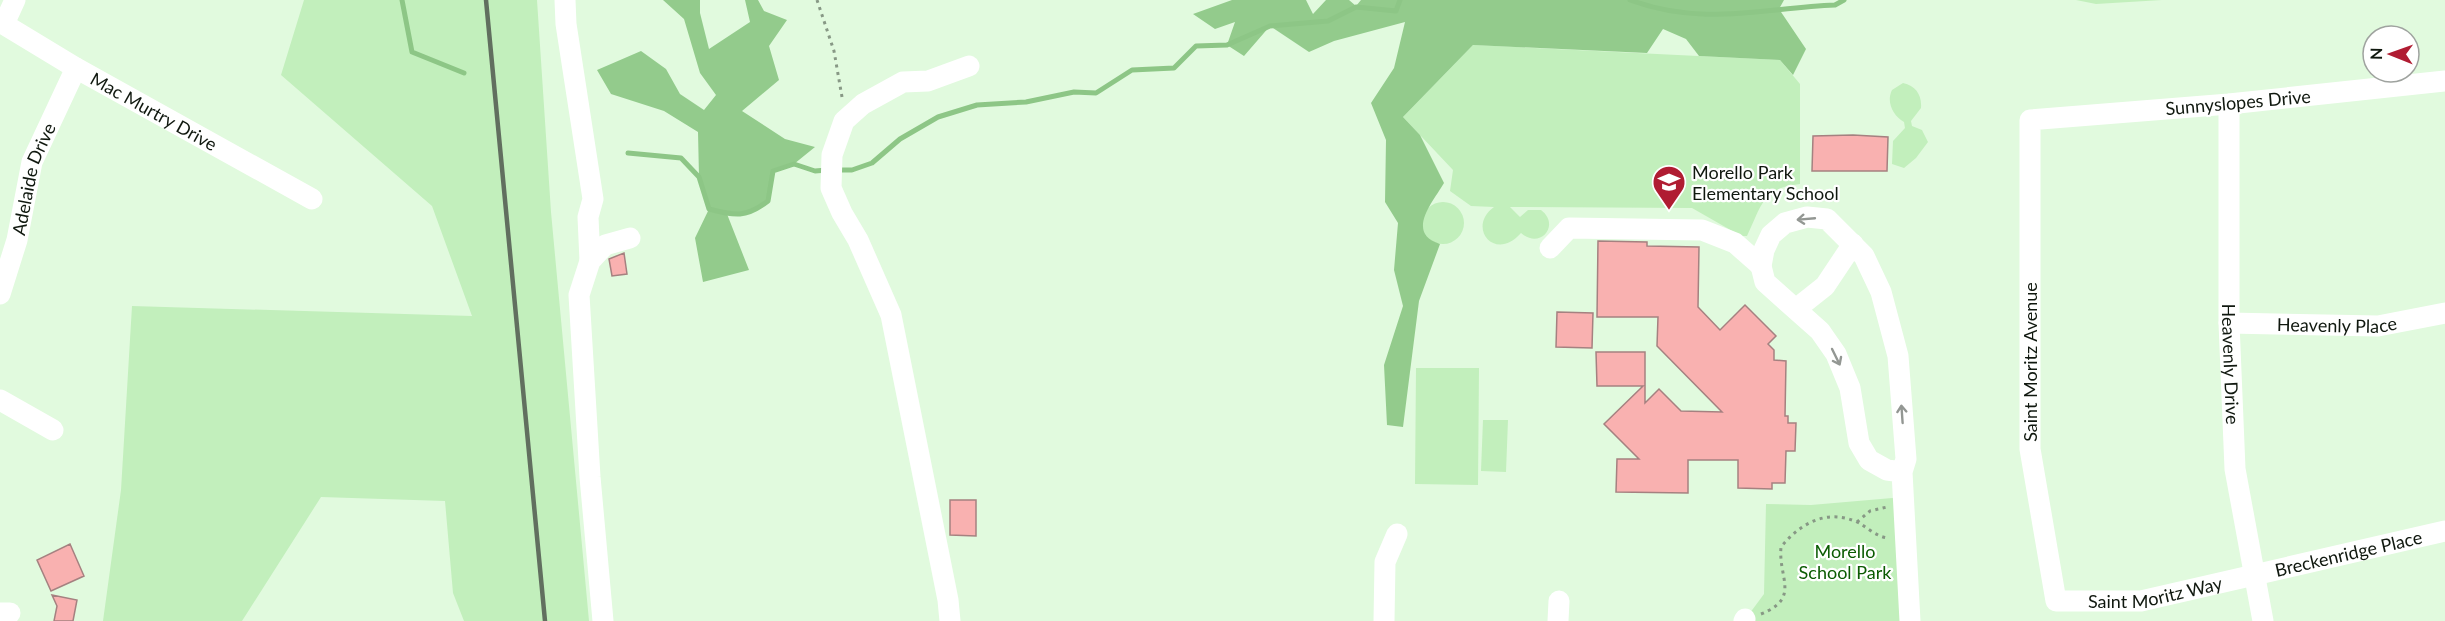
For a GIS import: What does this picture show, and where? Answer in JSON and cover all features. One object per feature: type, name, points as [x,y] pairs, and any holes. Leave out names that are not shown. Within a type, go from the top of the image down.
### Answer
[{"type":"street","points":[[2,23],[15,0]]},
{"type":"street","points":[[565,0],[593,199],[588,217],[590,261],[579,295],[590,477],[603,621]]},
{"type":"street","name":"Mac Murtry Drive","points":[[2,23],[76,68],[312,199]]},
{"type":"street","points":[[950,621],[942,568],[891,315],[858,240],[831,188],[832,155],[846,119],[863,104],[903,82],[928,81],[969,66]]},
{"type":"street","name":"Adelaide Drive","points":[[1,290],[17,240],[32,162],[76,68]]},
{"type":"street","name":"Sunnyslopes Drive","points":[[2030,120],[2229,104],[2445,81]]},
{"type":"street","name":"Heavenly Drive","points":[[2229,104],[2229,323],[2235,469],[2263,621]]},
{"type":"street","name":"Saint Moritz Avenue","points":[[2030,120],[2030,449],[2056,601]]},
{"type":"street","points":[[1902,472],[1887,470],[1869,460],[1859,443],[1850,388],[1836,354],[1820,331],[1765,282],[1761,266],[1764,250],[1771,235],[1785,223],[1807,216],[1827,219],[1864,256],[1881,292],[1898,356],[1906,459],[1902,472],[1910,621]]},
{"type":"street","points":[[1550,248],[1569,228],[1702,230],[1735,243],[1761,266]]},
{"type":"street","points":[[590,261],[605,245],[630,238]]},
{"type":"street","points":[[1796,309],[1825,286],[1853,244]]},
{"type":"street","name":"Heavenly Place","points":[[2229,323],[2378,326],[2445,313]]},
{"type":"street","points":[[0,400],[53,430]]},
{"type":"street","points":[[1384,621],[1385,562],[1397,534]]},
{"type":"street","name":"Breckenridge Place","points":[[2254,574],[2444,535]]},
{"type":"street","name":"Saint Moritz Way","points":[[2056,601],[2141,601],[2254,574]]},
{"type":"path","points":[[817,0],[834,51],[846,119]]},
{"type":"path","points":[[1857,522],[1870,511],[1884,507],[1904,508]]},
{"type":"path","points":[[1745,620],[1776,608],[1783,600],[1786,579],[1781,547],[1788,538],[1820,517],[1836,516],[1857,522],[1883,538],[1906,539]]},
{"type":"green space","points":[[304,0],[537,0],[551,212],[589,621],[464,621],[453,593],[445,501],[321,497],[242,621],[103,621],[121,490],[132,306],[472,316],[432,206],[281,75]]},
{"type":"green space","points":[[663,0],[700,0],[700,13],[709,49],[750,22],[745,0],[758,0],[764,11],[787,20],[769,46],[779,80],[742,111],[785,139],[815,147],[794,164],[773,171],[768,201],[750,214],[727,214],[749,270],[703,282],[695,238],[709,209],[699,177],[698,132],[664,111],[611,94],[597,70],[641,51],[666,69],[680,94],[704,110],[716,95],[700,73],[684,19]]},
{"type":"green space","points":[[1232,0],[1306,0],[1313,14],[1326,0],[1349,0],[1356,6],[1361,0],[1784,0],[1779,9],[1806,49],[1793,75],[1780,60],[1699,56],[1686,39],[1663,29],[1647,53],[1473,45],[1403,117],[1420,135],[1444,183],[1425,216],[1423,225],[1424,232],[1430,239],[1440,244],[1419,301],[1403,427],[1387,425],[1384,365],[1403,306],[1394,270],[1398,223],[1385,202],[1386,140],[1371,103],[1394,68],[1405,22],[1334,41],[1309,52],[1270,26],[1244,56],[1227,45],[1235,22],[1215,29],[1193,14]]},
{"type":"green space","points":[[2076,0],[2162,0],[2096,4]]},
{"type":"green space","points":[[1473,45],[1780,60],[1800,84],[1800,184],[1778,189],[1770,194],[1760,207],[1747,236],[1741,236],[1692,208],[1510,207],[1520,217],[1528,210],[1541,210],[1549,222],[1546,234],[1535,239],[1528,238],[1521,233],[1511,241],[1502,244],[1494,243],[1487,239],[1483,232],[1483,224],[1486,215],[1494,207],[1471,206],[1450,191],[1453,170],[1403,117]]},
{"type":"green space","points":[[1903,83],[1915,89],[1919,95],[1921,108],[1911,121],[1912,126],[1922,130],[1928,142],[1916,158],[1904,168],[1892,164],[1893,141],[1905,128],[1904,122],[1890,104],[1892,90]]},
{"type":"green space","points":[[1443,202],[1451,203],[1458,208],[1463,215],[1463,231],[1458,238],[1451,243],[1443,244],[1435,243],[1428,238],[1423,231],[1422,223],[1423,215],[1428,208],[1435,203]]},
{"type":"green space","points":[[1416,368],[1479,368],[1478,485],[1415,484]]},
{"type":"green space","points":[[1483,420],[1508,420],[1506,472],[1481,471]]},
{"type":"green space","name":"Morello School Park","points":[[1904,497],[1910,621],[1744,621],[1764,594],[1766,504],[1811,505]]},
{"type":"building","points":[[1813,136],[1888,137],[1887,171],[1812,171]]},
{"type":"building","points":[[1598,241],[1647,242],[1647,246],[1699,247],[1698,307],[1720,330],[1745,305],[1776,336],[1768,344],[1774,350],[1774,360],[1786,361],[1785,416],[1788,416],[1788,423],[1796,423],[1795,451],[1786,451],[1785,483],[1772,483],[1772,489],[1738,488],[1738,460],[1688,460],[1688,493],[1616,492],[1617,459],[1639,459],[1604,424],[1643,386],[1597,386],[1596,352],[1645,352],[1645,403],[1659,389],[1681,411],[1722,412],[1657,346],[1658,317],[1597,317]]},
{"type":"building","points":[[624,253],[627,274],[612,276],[609,259]]},
{"type":"building","points":[[1557,312],[1593,313],[1592,348],[1556,347]]},
{"type":"building","points":[[950,500],[976,500],[976,536],[950,535]]},
{"type":"building","points":[[70,544],[84,576],[51,591],[37,560]]},
{"type":"building","points":[[52,595],[77,600],[73,621],[54,621],[57,606]]},
{"type":"waterway","points":[[402,0],[412,52],[464,73]]},
{"type":"waterway","points":[[837,170],[852,170],[872,163],[900,139],[938,117],[977,105],[1026,102],[1074,92],[1096,93],[1132,70],[1174,68],[1196,46],[1227,45],[1270,26],[1328,21],[1356,7],[1396,11],[1400,0]]},
{"type":"waterway","points":[[1630,0],[1683,13],[1708,14],[1835,5],[1844,0]]},
{"type":"waterway","points":[[628,153],[681,158],[699,177],[709,209],[733,214],[747,213],[768,201],[773,171],[794,164],[815,171],[827,170]]},
{"type":"railway","points":[[486,0],[545,621]]},
{"type":"place","name":"Morello Park Elementary School","points":[[1669,211]]}]
